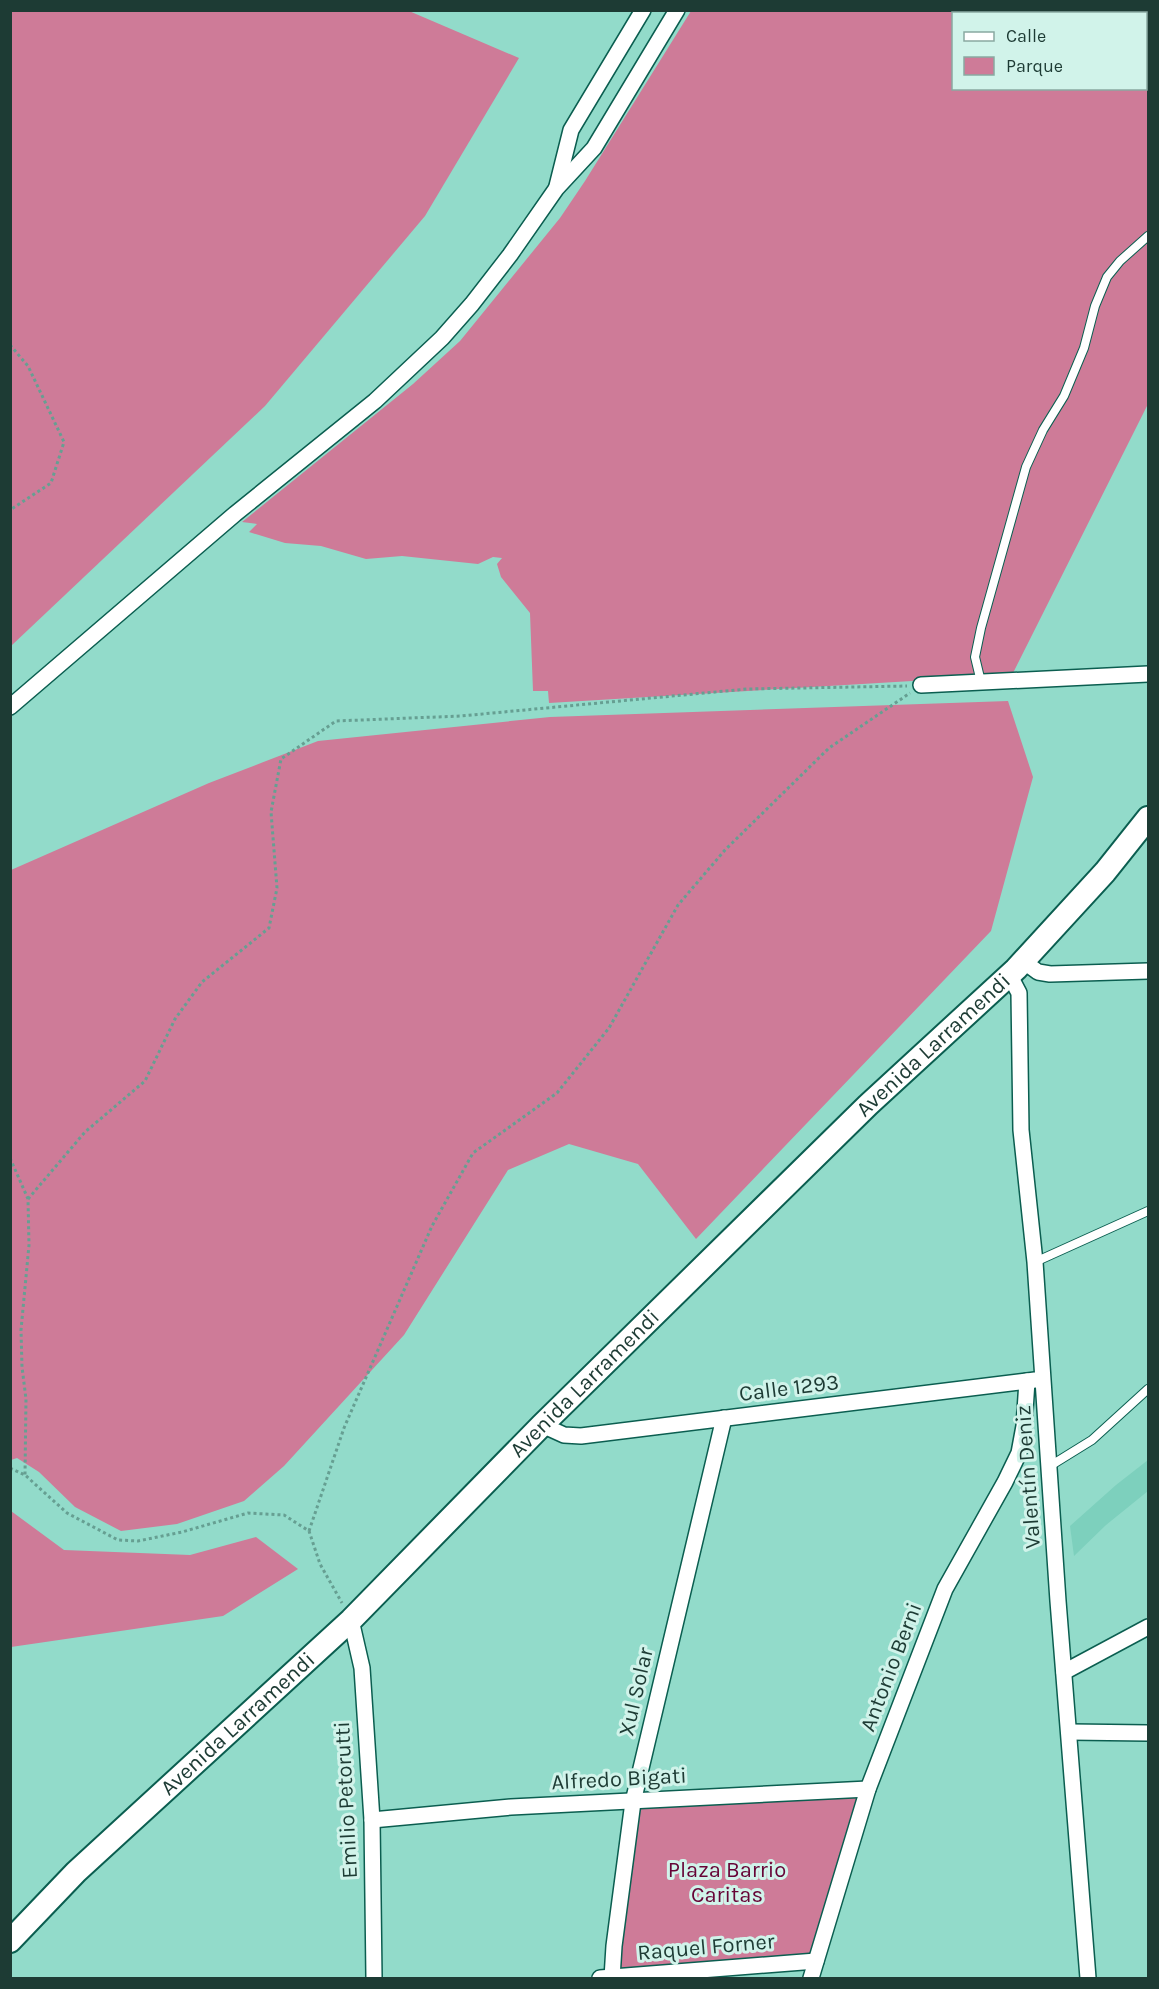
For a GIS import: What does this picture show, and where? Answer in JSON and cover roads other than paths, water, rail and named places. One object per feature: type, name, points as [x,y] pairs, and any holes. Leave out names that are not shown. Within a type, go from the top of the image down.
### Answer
[{"type":"main road","name":"Avenida Larramendi","points":[[10,1941],[76,1872],[351,1620],[542,1425],[868,1105],[1016,968],[1104,872],[1149,818]]},
{"type":"street","points":[[556,189],[571,130],[643,10]]},
{"type":"street","points":[[10,707],[165,573],[410,370],[472,304],[556,189],[594,148],[678,10]]},
{"type":"street","points":[[921,685],[1149,674]]},
{"type":"street","points":[[1016,968],[1050,974],[1149,971]]},
{"type":"street","name":"Valentín Deniz","points":[[1016,968],[1019,993],[1021,1130],[1035,1262],[1088,1978]]},
{"type":"street","name":"Calle 1293","points":[[542,1425],[564,1435],[581,1436],[1044,1379]]},
{"type":"street","name":"Antonio Berni","points":[[811,1978],[868,1789],[945,1589],[1019,1453],[1024,1426],[1027,1381]]},
{"type":"street","name":"Xul Solar","points":[[612,1978],[614,1946],[633,1802],[724,1418]]},
{"type":"street","name":"Emilio Petorutti","points":[[351,1620],[362,1668],[372,1820],[374,1978]]},
{"type":"street","points":[[1064,1672],[1149,1627]]},
{"type":"street","points":[[1070,1732],[1149,1733]]},
{"type":"street","name":"Alfredo Bigati","points":[[372,1820],[511,1807],[868,1789]]},
{"type":"street","name":"Raquel Forner","points":[[600,1978],[816,1961]]},
{"type":"lane","points":[[981,682],[975,657],[977,647],[1026,467],[1043,430],[1064,396],[1084,348],[1095,306],[1107,277],[1120,261],[1149,236]]},
{"type":"lane","points":[[1035,1262],[1149,1211]]},
{"type":"lane","points":[[1050,1466],[1092,1440],[1149,1389]]},
{"type":"park label","name":"Plaza Barrio Caritas","points":[[727,1883]]}]
